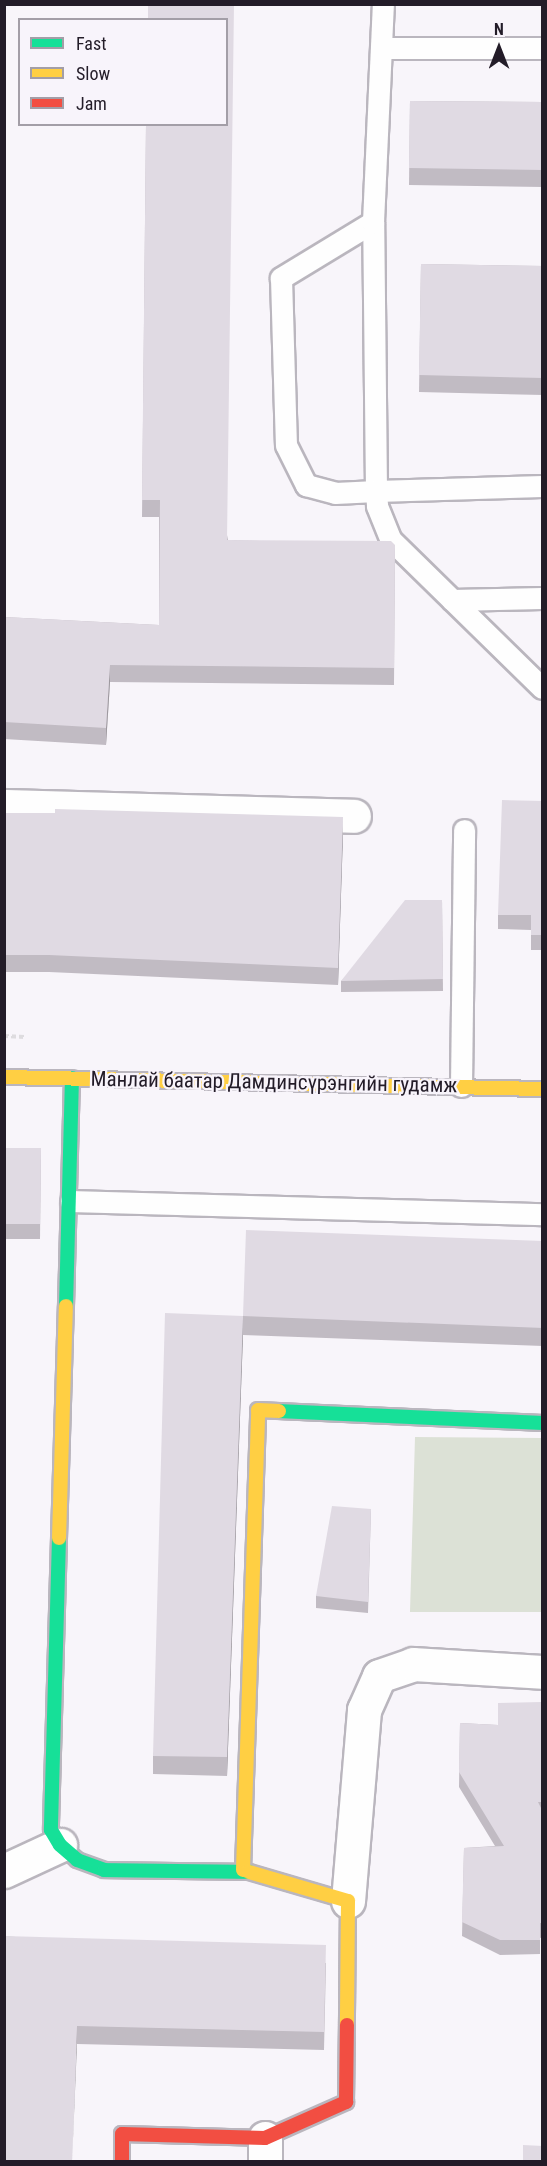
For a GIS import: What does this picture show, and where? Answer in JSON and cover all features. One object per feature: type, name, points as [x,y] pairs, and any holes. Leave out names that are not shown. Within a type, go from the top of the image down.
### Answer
[{"type":"street","points":[[4,806],[354,816]]},
{"type":"street","name":"Манлай баатар Дамдинсүрэнгийн гудамж","points":[[4,1077],[543,1089]]},
{"type":"street","points":[[72,1078],[71,1202],[51,1830],[60,1845],[77,1860],[104,1870],[243,1870],[348,1901]]},
{"type":"street","points":[[243,1870],[258,1410],[543,1423]]},
{"type":"street","points":[[122,2162],[122,2134],[265,2150],[346,2102],[348,1901],[364,1710],[379,1676],[413,1664],[543,1672]]},
{"type":"street","points":[[4,1871],[60,1845]]},
{"type":"lane","points":[[383,4],[383,48],[373,222],[376,506],[390,539],[543,688]]},
{"type":"lane","points":[[383,48],[543,48]]},
{"type":"lane","points":[[373,222],[281,278],[286,445],[306,485],[335,493],[543,486]]},
{"type":"lane","points":[[452,600],[543,598]]},
{"type":"lane","points":[[461,1086],[464,830]]},
{"type":"lane","points":[[71,1202],[543,1214]]},
{"type":"shaded area","points":[[415,1437],[542,1438],[542,1612],[410,1612]]},
{"type":"building","points":[[148,4],[234,4],[227,540],[391,541],[395,545],[394,668],[110,665],[106,728],[4,722],[4,617],[159,625],[160,500],[142,500],[146,126],[228,126],[228,18],[148,18]]},
{"type":"building","points":[[410,101],[543,102],[543,170],[409,168]]},
{"type":"building","points":[[421,264],[543,266],[543,378],[419,375]]},
{"type":"building","points":[[502,800],[543,801],[543,935],[531,935],[531,915],[498,915]]},
{"type":"building","points":[[55,809],[343,817],[338,968],[4,955],[4,813],[55,813]]},
{"type":"building","points":[[405,900],[442,900],[443,979],[341,981]]},
{"type":"building","points":[[4,1148],[41,1148],[40,1224],[4,1224]]},
{"type":"building","points":[[246,1230],[543,1241],[543,1328],[243,1316]]},
{"type":"building","points":[[165,1313],[243,1316],[227,1757],[153,1756]]},
{"type":"building","points":[[332,1506],[371,1509],[368,1602],[316,1596]]},
{"type":"building","points":[[543,1702],[543,1802],[538,1802],[543,1812],[543,1923],[540,1923],[540,1940],[500,1940],[462,1922],[464,1848],[504,1846],[459,1772],[460,1723],[498,1725],[498,1703]]},
{"type":"building","points":[[4,1936],[326,1945],[324,2032],[77,2026],[72,2162],[4,2162]]},
{"type":"building","points":[[523,2145],[543,2146],[543,2162],[523,2162]]},
{"type":"traffic: fast","points":[[66,1306],[72,1078]]},
{"type":"traffic: fast","points":[[279,1411],[542,1423]]},
{"type":"traffic: fast","points":[[59,1538],[51,1830],[60,1845],[77,1860],[104,1870],[249,1872]]},
{"type":"traffic: slow","points":[[4,1077],[542,1089]]},
{"type":"traffic: slow","points":[[59,1538],[66,1306]]},
{"type":"traffic: slow","points":[[243,1870],[258,1410],[279,1411]]},
{"type":"traffic: slow","points":[[249,1872],[348,1901],[347,2025]]},
{"type":"traffic: jam","points":[[122,2162],[122,2134],[265,2138],[346,2102],[347,2025]]}]
